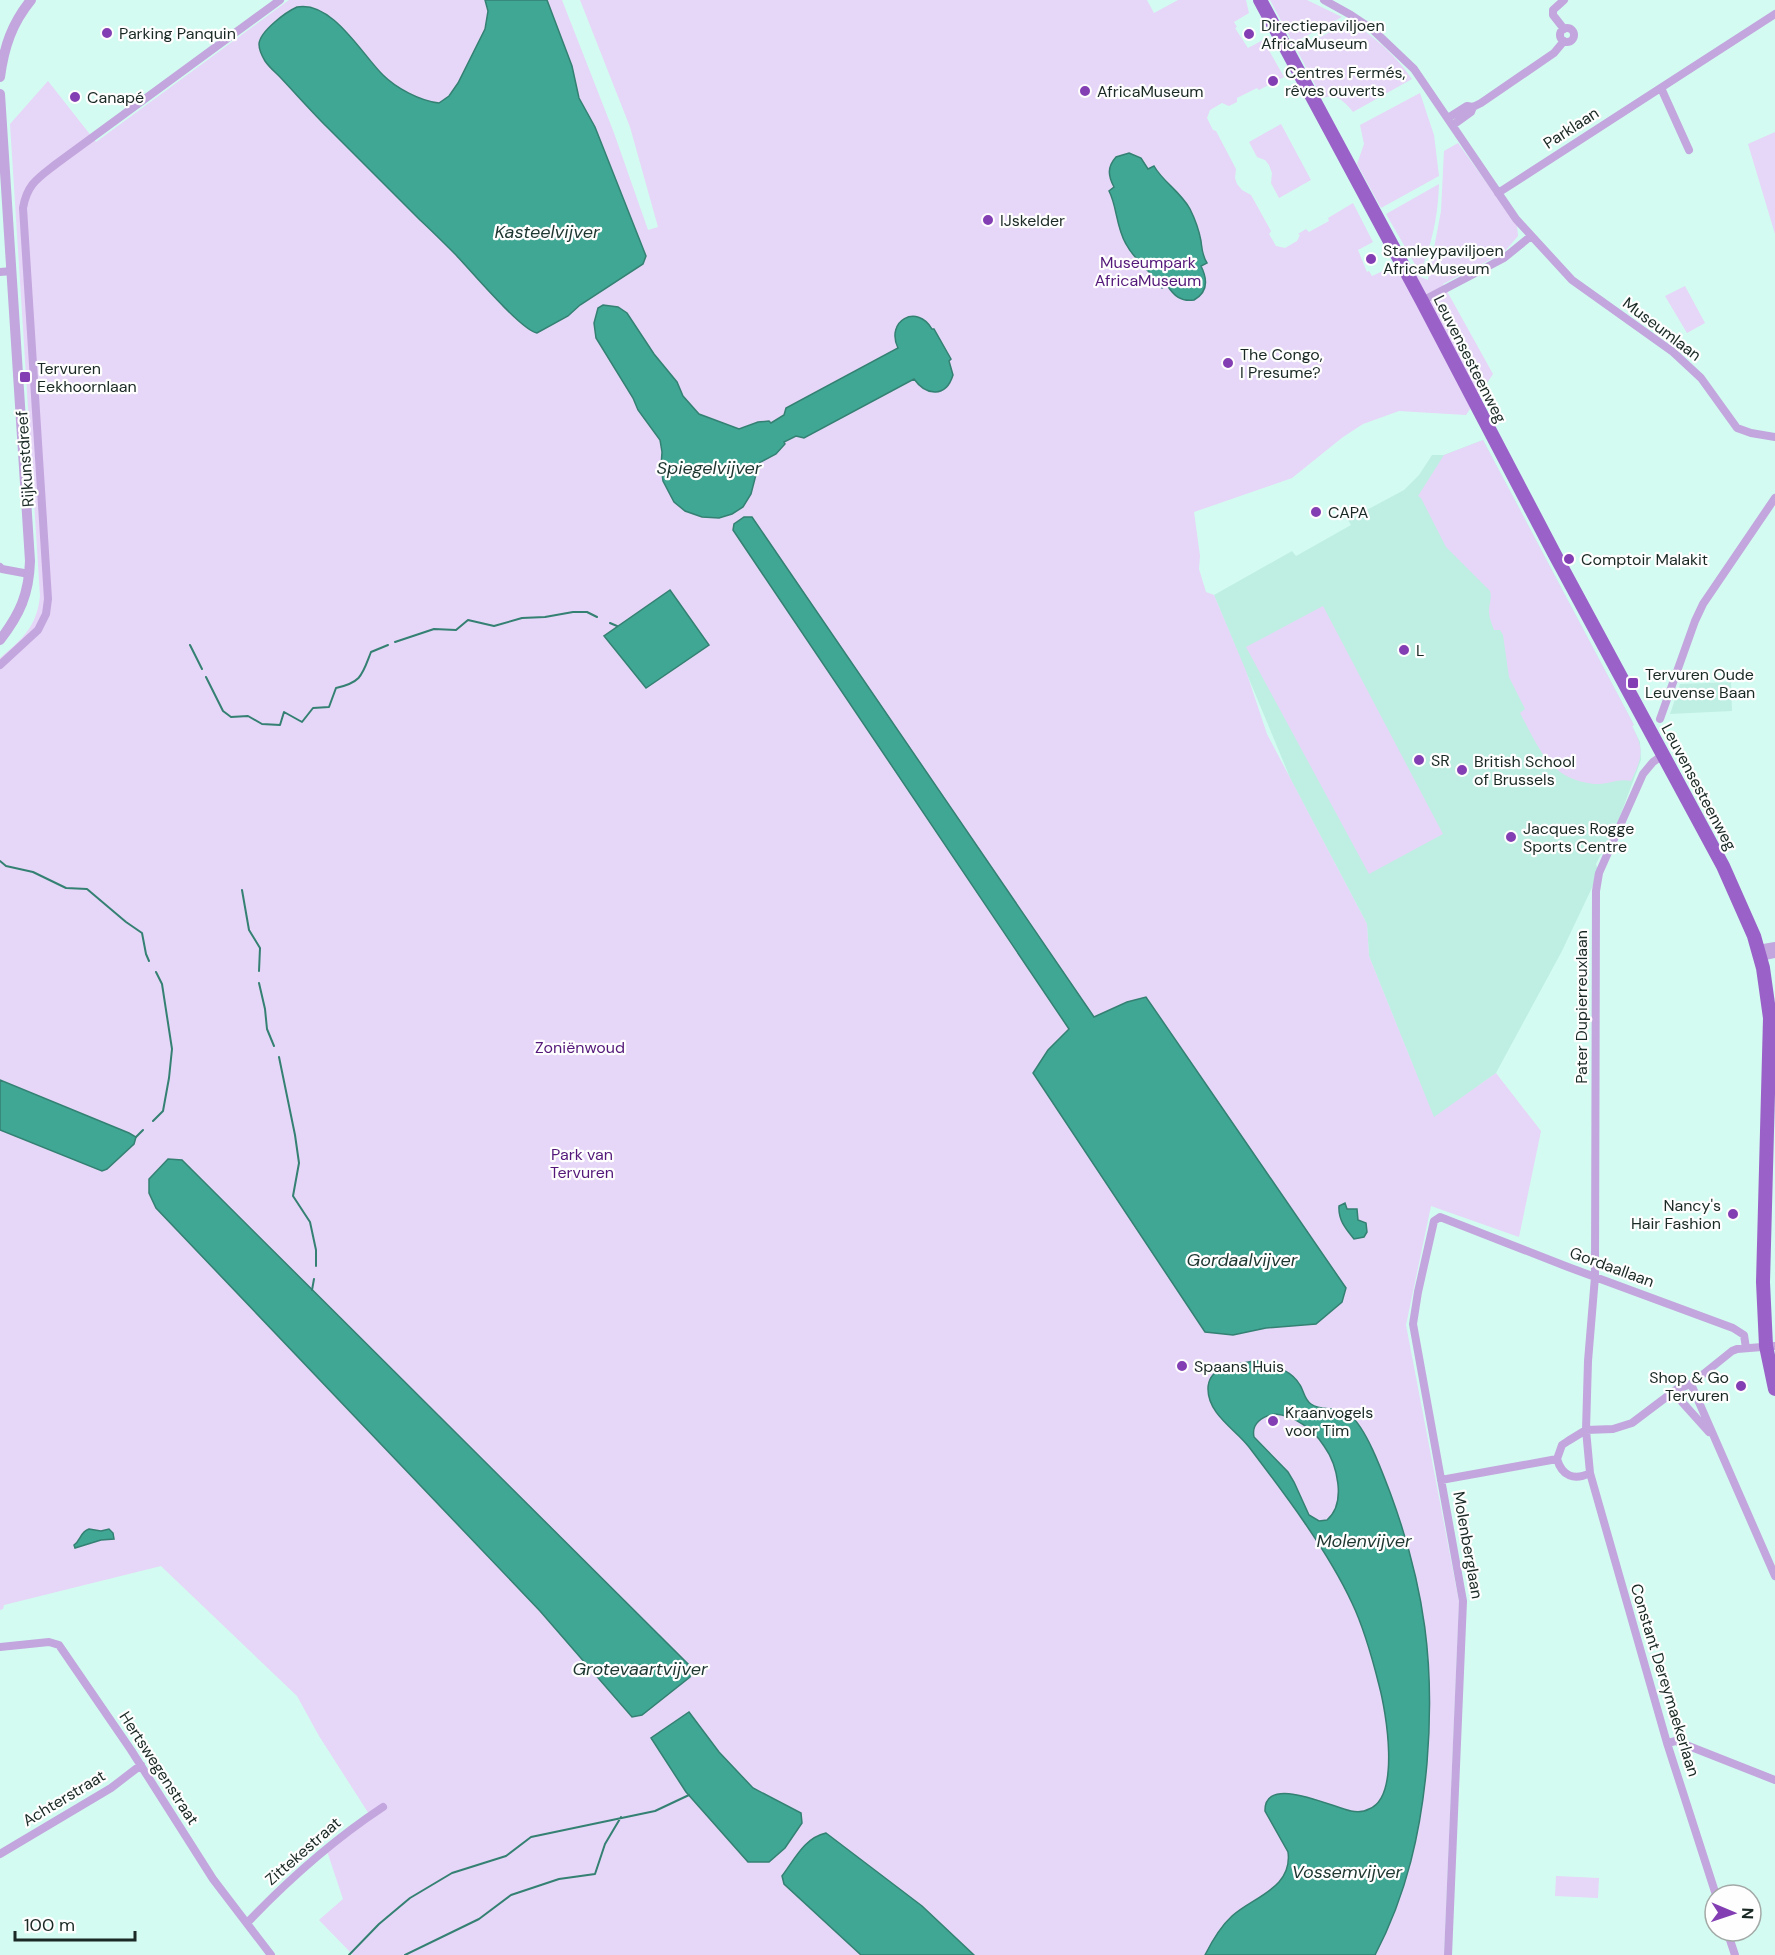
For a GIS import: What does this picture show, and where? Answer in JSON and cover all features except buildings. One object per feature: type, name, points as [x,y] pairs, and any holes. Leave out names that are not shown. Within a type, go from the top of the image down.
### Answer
[{"type":"main road","name":"Leuvensesteenweg","points":[[1260,0],[1663,756],[1724,866],[1748,920],[1759,953],[1770,1018],[1763,1263],[1775,1389]]},
{"type":"street","points":[[0,77],[9,37],[17,20],[31,0]]},
{"type":"street","name":"Rijkunstdreef","points":[[0,665],[38,630],[46,614],[48,587],[23,208],[26,195],[33,182],[56,164],[280,0]]},
{"type":"street","name":"Museumlaan","points":[[1324,0],[1352,15],[1387,42],[1414,69],[1498,193],[1531,236],[1572,280],[1673,352],[1701,378],[1737,428],[1775,437]]},
{"type":"street","points":[[1450,122],[1467,106],[1473,107],[1554,53],[1564,41],[1569,42],[1574,36],[1571,29],[1564,29],[1553,15],[1553,10],[1564,0]]},
{"type":"street","name":"Parklaan","points":[[1498,193],[1775,14]]},
{"type":"street","points":[[1662,88],[1689,150]]},
{"type":"street","points":[[0,94],[2,158],[12,271],[29,574],[24,600],[17,617],[0,640]]},
{"type":"street","points":[[1422,301],[1504,258],[1531,236]]},
{"type":"street","points":[[0,272],[12,271]]},
{"type":"street","points":[[1660,719],[1703,604],[1775,498]]},
{"type":"street","points":[[0,567],[29,574]]},
{"type":"street","name":"Pater Dupierreuxlaan","points":[[1586,1430],[1594,1277],[1596,891],[1599,873],[1643,774],[1653,762],[1663,756]]},
{"type":"street","points":[[1759,953],[1775,946]]},
{"type":"street","points":[[1759,953],[1775,954]]},
{"type":"street","name":"Gordaallaan","points":[[1437,1218],[1440,1217],[1733,1328],[1744,1335],[1746,1348]]},
{"type":"street","name":"Molenberglaan","points":[[1437,1218],[1434,1221],[1413,1324],[1463,1601],[1448,1955]]},
{"type":"street","points":[[1590,1473],[1581,1477],[1566,1473],[1561,1469],[1557,1459],[1562,1445],[1586,1430],[1613,1429],[1632,1423],[1673,1392],[1691,1384],[1731,1351],[1771,1346]]},
{"type":"street","points":[[1691,1384],[1775,1576]]},
{"type":"street","points":[[1673,1392],[1714,1437]]},
{"type":"street","name":"Constant Dereymaekerlaan","points":[[1586,1430],[1590,1473],[1667,1743],[1712,1883]]},
{"type":"street","points":[[1441,1480],[1557,1459]]},
{"type":"street","name":"Hertswegenstraat","points":[[0,1647],[49,1642],[59,1645],[141,1765],[213,1878],[271,1955]]},
{"type":"street","points":[[1667,1743],[1676,1742],[1775,1780]]},
{"type":"street","name":"Achterstraat","points":[[0,1854],[111,1788],[141,1765]]},
{"type":"street","name":"Zittekestraat","points":[[247,1923],[334,1841],[383,1807]]},
{"type":"shaded area","name":"British School of Brussels","points":[[1483,440],[1634,725],[1632,726],[1640,742],[1641,760],[1619,819],[1596,864],[1599,873],[1562,951],[1496,1073],[1434,1118],[1369,956],[1367,924],[1291,780],[1214,595],[1292,551],[1296,556],[1351,525],[1348,520],[1404,490],[1419,475],[1432,455],[1444,455]]},
{"type":"shaded area","points":[[1731,682],[1732,711],[1670,714],[1680,684]]},
{"type":"green space","name":"Park van Tervuren","points":[[289,0],[562,0],[614,133],[648,230],[658,227],[630,127],[580,0],[1147,0],[1154,13],[1178,0],[1246,0],[1249,13],[1234,22],[1237,27],[1235,28],[1248,48],[1263,40],[1284,77],[1237,98],[1237,102],[1229,106],[1222,103],[1210,110],[1207,118],[1236,169],[1237,184],[1251,195],[1271,231],[1269,234],[1276,246],[1285,248],[1297,241],[1300,235],[1298,234],[1306,229],[1309,232],[1329,221],[1328,218],[1353,203],[1373,242],[1358,250],[1367,272],[1369,271],[1372,276],[1394,266],[1428,280],[1441,211],[1444,151],[1458,143],[1517,225],[1518,236],[1506,250],[1443,284],[1493,374],[1466,415],[1399,411],[1363,424],[1292,478],[1194,512],[1200,556],[1199,569],[1206,592],[1214,595],[1246,671],[1267,734],[1367,924],[1369,956],[1434,1117],[1496,1073],[1541,1131],[1519,1237],[1431,1206],[1406,1325],[1459,1602],[1444,1955],[353,1955],[319,1920],[343,1899],[325,1845],[369,1814],[319,1736],[297,1696],[161,1566],[4,1605],[0,1610],[0,658],[27,632],[36,616],[40,596],[10,124],[48,81],[96,142]]},
{"type":"green space","points":[[1270,0],[1307,0],[1342,17],[1293,43]]},
{"type":"green space","points":[[1350,21],[1384,47],[1412,79],[1353,112],[1339,99],[1322,98],[1297,50]]},
{"type":"green space","points":[[1420,93],[1434,135],[1439,176],[1381,208],[1357,164],[1364,144],[1360,125]]},
{"type":"green space","points":[[1281,124],[1311,180],[1279,198],[1271,183],[1272,173],[1269,165],[1265,160],[1257,157],[1249,142]]},
{"type":"green space","points":[[1775,132],[1775,234],[1748,144]]},
{"type":"green space","points":[[1439,184],[1434,230],[1420,273],[1386,214]]},
{"type":"green space","points":[[1685,286],[1705,323],[1687,333],[1665,296]]},
{"type":"green space","points":[[1483,440],[1634,725],[1632,726],[1639,741],[1640,760],[1631,781],[1594,784],[1579,781],[1566,776],[1547,760],[1520,713],[1525,709],[1509,677],[1503,635],[1500,630],[1494,630],[1490,619],[1490,591],[1446,547],[1418,496],[1444,455]]},
{"type":"green space","points":[[1323,606],[1443,834],[1369,874],[1246,647]]},
{"type":"green space","points":[[1556,1876],[1599,1878],[1598,1898],[1555,1896]]},
{"type":"water","name":"Kasteelvijver","points":[[485,0],[547,0],[572,66],[579,98],[595,127],[646,256],[643,264],[580,305],[568,316],[537,333],[508,311],[456,255],[321,121],[268,65],[259,46],[264,33],[280,17],[297,7],[310,7],[334,20],[346,31],[383,75],[395,85],[416,97],[439,103],[449,96],[458,83],[485,29],[488,11]]},
{"type":"water","points":[[1129,153],[1141,158],[1148,169],[1154,166],[1186,203],[1194,217],[1207,263],[1201,266],[1206,281],[1204,289],[1194,300],[1178,297],[1167,285],[1162,288],[1130,251],[1123,237],[1109,191],[1114,187],[1109,172],[1116,157]]},
{"type":"water","name":"Spiegelvijver","points":[[603,305],[618,307],[627,313],[654,354],[677,382],[683,396],[699,414],[739,429],[758,422],[769,421],[771,423],[784,415],[786,408],[898,348],[895,338],[896,330],[899,323],[911,316],[919,317],[934,329],[951,359],[949,361],[953,375],[946,388],[935,392],[924,389],[914,379],[804,438],[796,436],[784,442],[785,444],[776,454],[759,463],[751,494],[743,507],[719,518],[702,517],[685,511],[674,502],[663,481],[660,440],[638,410],[596,338],[594,323],[598,308]]},
{"type":"water","name":"Gordaalvijver","points":[[744,517],[752,517],[1094,1017],[1127,1002],[1146,997],[1346,1288],[1342,1302],[1316,1324],[1266,1328],[1233,1335],[1205,1332],[1033,1073],[1048,1050],[1069,1029],[733,530],[734,524]]},
{"type":"water","points":[[670,590],[709,645],[646,688],[604,636]]},
{"type":"water","points":[[0,1080],[129,1133],[136,1137],[134,1144],[102,1171],[0,1130]]},
{"type":"water","name":"Grotevaartvijver","points":[[168,1159],[182,1160],[690,1666],[692,1672],[690,1677],[642,1715],[632,1717],[540,1611],[156,1208],[149,1193],[149,1179]]},
{"type":"water","points":[[1345,1203],[1347,1209],[1357,1209],[1358,1220],[1366,1223],[1367,1232],[1364,1237],[1354,1239],[1343,1224],[1339,1206]]},
{"type":"water","points":[[1258,1361],[1287,1372],[1296,1380],[1311,1404],[1320,1408],[1345,1412],[1356,1422],[1374,1452],[1403,1529],[1412,1562],[1425,1627],[1428,1660],[1430,1693],[1427,1763],[1421,1813],[1411,1862],[1396,1909],[1375,1955],[1205,1955],[1228,1920],[1270,1890],[1284,1875],[1288,1864],[1288,1852],[1265,1811],[1268,1800],[1276,1795],[1287,1794],[1351,1811],[1365,1811],[1379,1801],[1385,1788],[1388,1771],[1389,1752],[1382,1697],[1374,1664],[1352,1603],[1331,1563],[1305,1523],[1249,1447],[1217,1414],[1209,1398],[1209,1381],[1218,1370]],"holes":[[[1275,1414],[1303,1424],[1315,1434],[1333,1463],[1338,1483],[1337,1504],[1327,1520],[1319,1521],[1309,1515],[1288,1472],[1254,1437],[1254,1428],[1262,1418]]]},
{"type":"water","points":[[89,1529],[101,1531],[109,1529],[114,1539],[101,1540],[75,1548],[74,1545]]},
{"type":"water","points":[[689,1712],[719,1752],[753,1788],[801,1813],[802,1823],[785,1848],[769,1862],[748,1862],[686,1792],[651,1738]]},
{"type":"water","points":[[826,1833],[922,1906],[974,1955],[861,1955],[784,1884],[782,1876],[801,1850],[812,1839]]},
{"type":"waterway","points":[[395,642],[434,629],[456,630],[468,620],[494,626],[522,618],[573,612],[587,612],[597,617]]},
{"type":"waterway","points":[[610,623],[617,626]]},
{"type":"waterway","points":[[190,645],[202,669]]},
{"type":"waterway","points":[[206,677],[223,711],[231,717],[248,716],[262,724],[280,725],[284,712],[302,722],[313,708],[329,707],[336,688],[356,680],[363,672],[371,652],[388,645]]},
{"type":"waterway","points":[[0,861],[6,866],[33,872],[66,888],[87,889],[142,933],[149,961]]},
{"type":"waterway","points":[[242,890],[249,930],[260,948],[259,971]]},
{"type":"waterway","points":[[153,1121],[163,1111],[172,1049],[162,984],[156,972]]},
{"type":"waterway","points":[[259,983],[267,1029],[274,1046]]},
{"type":"waterway","points":[[279,1057],[299,1163],[293,1196],[310,1222],[316,1250],[316,1266]]},
{"type":"waterway","points":[[136,1137],[143,1130]]},
{"type":"waterway","points":[[312,1290],[314,1279]]},
{"type":"waterway","points":[[349,1955],[379,1924],[410,1898],[452,1873],[506,1856],[531,1837],[655,1811],[689,1795]]},
{"type":"waterway","points":[[405,1955],[479,1919],[511,1895],[559,1879],[595,1874],[605,1844],[621,1817]]},
{"type":"place","name":"Parking Panquin","points":[[107,33]]},
{"type":"place","name":"Directiepaviljoen AfricaMuseum","points":[[1249,34]]},
{"type":"place","name":"Centres Fermés, rêves ouverts","points":[[1273,81]]},
{"type":"place","name":"AfricaMuseum","points":[[1085,91]]},
{"type":"place","name":"Canapé","points":[[75,97]]},
{"type":"place","name":"IJskelder","points":[[988,220]]},
{"type":"place","name":"Stanleypaviljoen AfricaMuseum","points":[[1371,259]]},
{"type":"place","name":"The Congo, I Presume?","points":[[1228,363]]},
{"type":"place","name":"Tervuren Eekhoornlaan","points":[[25,377]]},
{"type":"place","name":"CAPA","points":[[1316,512]]},
{"type":"place","name":"Comptoir Malakit","points":[[1569,559]]},
{"type":"place","name":"L","points":[[1404,650]]},
{"type":"place","name":"Tervuren Oude Leuvense Baan","points":[[1633,683]]},
{"type":"place","name":"SR","points":[[1419,760]]},
{"type":"place","name":"British School of Brussels","points":[[1462,770]]},
{"type":"place","name":"Jacques Rogge Sports Centre","points":[[1511,837]]},
{"type":"place","name":"Nancy's Hair Fashion","points":[[1733,1214]]},
{"type":"place","name":"Spaans Huis","points":[[1182,1366]]},
{"type":"place","name":"Shop & Go Tervuren","points":[[1741,1386]]},
{"type":"place","name":"Kraanvogels voor Tim","points":[[1273,1421]]},
{"type":"park label","name":"Museumpark AfricaMuseum","points":[[1148,271]]},
{"type":"park label","name":"Zoniënwoud","points":[[580,1047]]},
{"type":"water label","name":"Molenvijver","points":[[1364,1541]]},
{"type":"water label","name":"Vossemvijver","points":[[1347,1872]]}]
